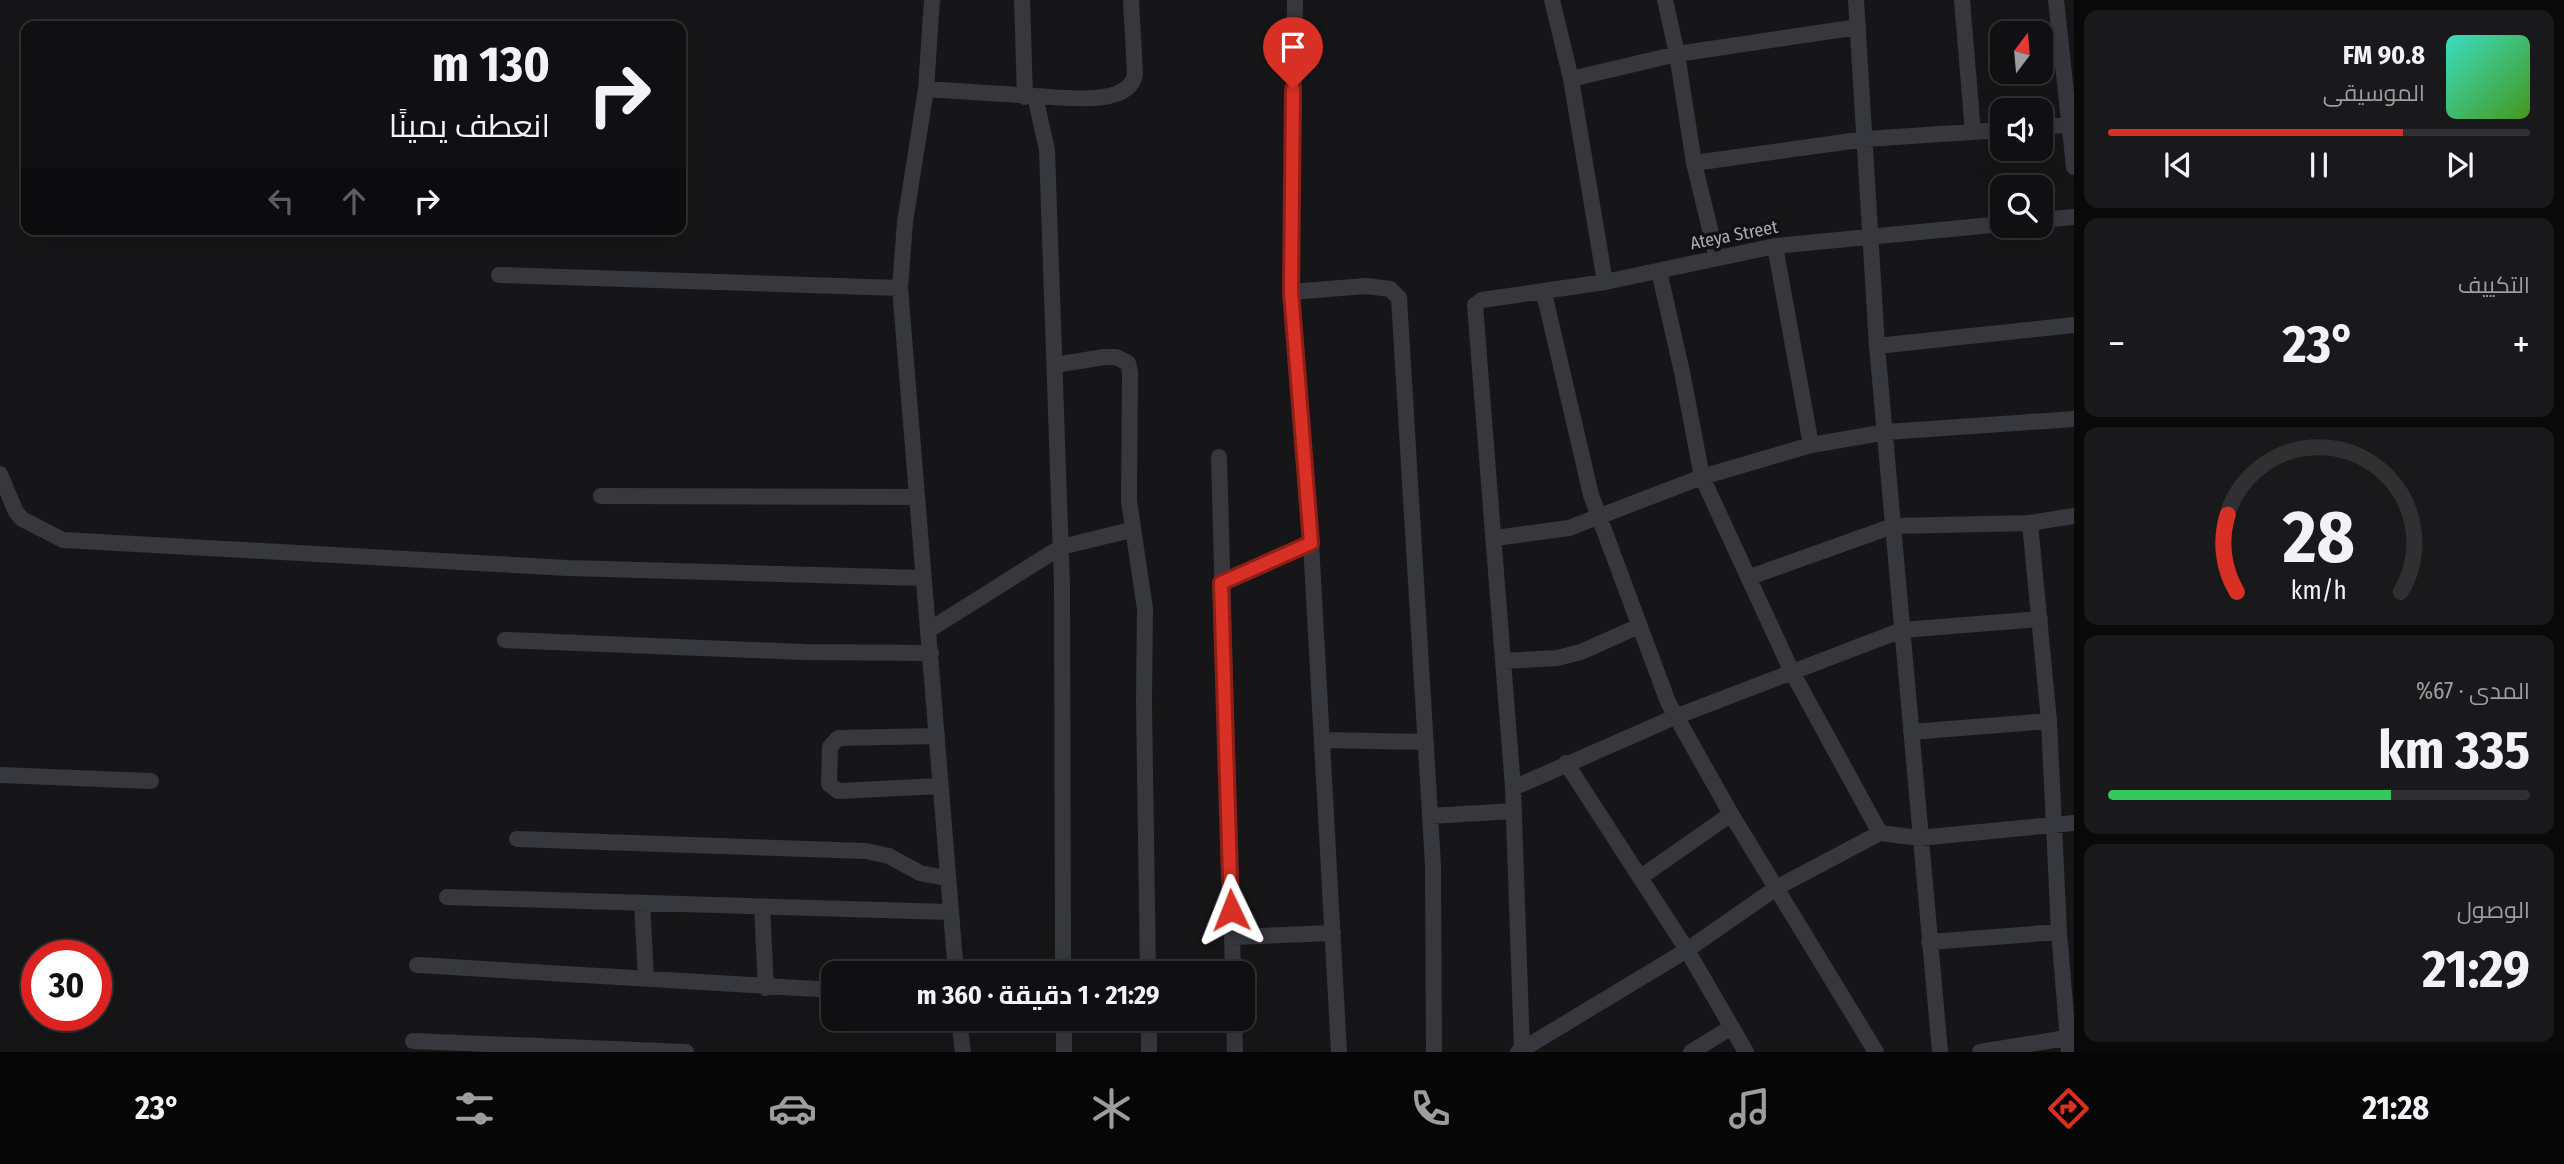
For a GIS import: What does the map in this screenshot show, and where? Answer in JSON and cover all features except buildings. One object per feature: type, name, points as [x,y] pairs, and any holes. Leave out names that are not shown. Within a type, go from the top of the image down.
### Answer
[{"type":"street","points":[[932,0],[926,89],[905,222],[900,288],[955,961]]},
{"type":"street","points":[[1022,0],[1030,97],[1047,150],[1060,547],[1063,961]]},
{"type":"street","points":[[926,89],[1030,97],[1100,97],[1128,90],[1135,74],[1131,0]]},
{"type":"street","points":[[1295,0],[1291,292],[1311,543],[1339,1052]]},
{"type":"street","points":[[1552,0],[1571,79],[1605,282]]},
{"type":"street","points":[[1665,0],[1695,163],[1717,258]]},
{"type":"street","points":[[1856,0],[1877,346],[1887,432],[1919,838],[1940,1052]]},
{"type":"street","points":[[1962,0],[1973,132]]},
{"type":"street","points":[[2056,0],[2072,124],[2074,167]]},
{"type":"street","points":[[1571,79],[1677,54],[1857,27]]},
{"type":"street","points":[[2053,126],[2072,124]]},
{"type":"street","points":[[1695,163],[1866,139],[1990,131]]},
{"type":"street","points":[[2053,219],[2074,217]]},
{"type":"street","name":"Ateya Street","points":[[1495,538],[1474,313],[1477,302],[1605,282],[1774,246],[1990,225]]},
{"type":"street","points":[[1774,246],[1811,445]]},
{"type":"street","points":[[1658,271],[1682,372],[1702,477],[1792,672],[1880,833]]},
{"type":"street","points":[[499,275],[900,288]]},
{"type":"street","points":[[1291,292],[1366,286],[1390,289],[1399,298],[1430,816],[1434,1052]]},
{"type":"street","points":[[1544,293],[1599,517],[1675,717],[1876,1052]]},
{"type":"street","points":[[1877,346],[2074,325]]},
{"type":"street","points":[[1055,365],[1104,357],[1116,357],[1128,363],[1131,530],[1145,609],[1143,702],[1148,961]]},
{"type":"street","points":[[2074,419],[1887,432],[1811,445],[1702,477],[1599,517],[1545,533],[1495,538],[1513,788],[1520,1051],[1687,950],[1776,888],[1880,833],[1919,838],[2074,823]]},
{"type":"street","points":[[1219,457],[1233,961]]},
{"type":"street","points":[[0,474],[16,512],[34,527],[63,540],[568,568],[923,578]]},
{"type":"street","points":[[601,496],[915,496]]},
{"type":"street","points":[[1750,577],[1893,526],[2030,523],[2074,516]]},
{"type":"street","points":[[1980,1052],[2068,1045],[2059,932],[2049,721],[2030,523]]},
{"type":"street","points":[[929,630],[1060,547],[1131,530]]},
{"type":"street","points":[[1221,583],[1311,543]]},
{"type":"street","points":[[1513,788],[1675,717],[1902,630],[2040,619]]},
{"type":"street","points":[[1504,661],[1557,658],[1581,652],[1639,626]]},
{"type":"street","points":[[505,640],[803,652],[931,653]]},
{"type":"street","points":[[1911,732],[2049,721]]},
{"type":"street","points":[[937,736],[838,738],[830,747],[829,784],[838,791],[940,786]]},
{"type":"street","points":[[1322,740],[1426,742]]},
{"type":"street","points":[[1566,763],[1687,950],[1746,1052]]},
{"type":"street","points":[[0,775],[151,781]]},
{"type":"street","points":[[1430,816],[1514,811]]},
{"type":"street","points":[[1641,877],[1731,814]]},
{"type":"street","points":[[517,839],[877,852],[920,873],[946,878]]},
{"type":"street","points":[[447,897],[949,912]]},
{"type":"street","points":[[642,903],[646,978]]},
{"type":"street","points":[[762,906],[766,988]]},
{"type":"street","points":[[1928,942],[2059,932]]},
{"type":"street","points":[[1232,937],[1333,933]]},
{"type":"street","points":[[417,965],[821,990]]},
{"type":"street","points":[[1691,1052],[1712,1046],[1731,1027]]},
{"type":"street","points":[[961,1031],[963,1052]]},
{"type":"street","points":[[1064,1031],[1064,1052]]},
{"type":"street","points":[[1149,1031],[1149,1052]]},
{"type":"street","points":[[1234,1031],[1235,1052]]},
{"type":"street","points":[[413,1041],[686,1052]]},
{"type":"route","points":[[1231,910],[1221,583],[1311,543],[1291,292],[1293,89]]}]
